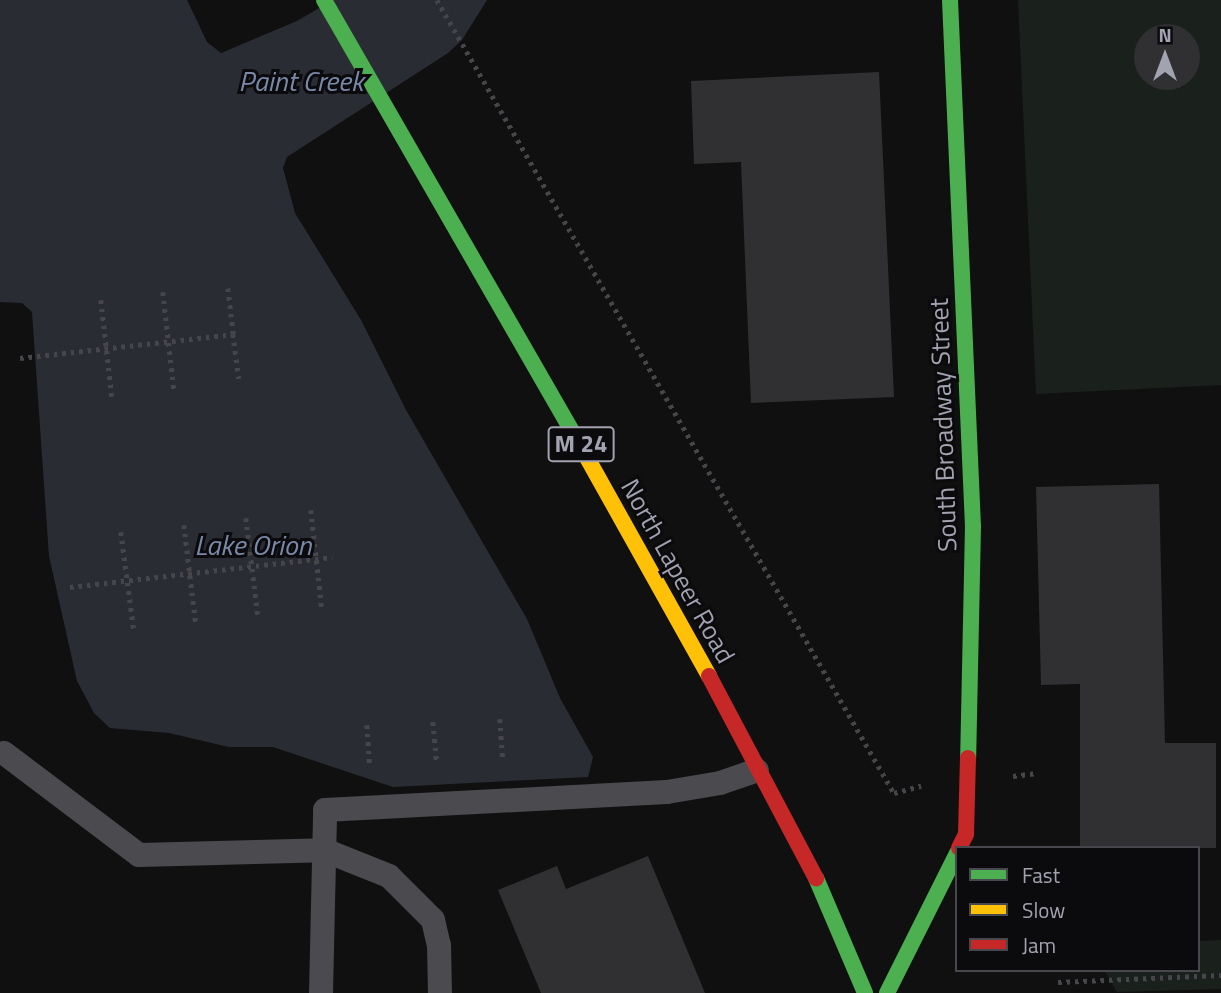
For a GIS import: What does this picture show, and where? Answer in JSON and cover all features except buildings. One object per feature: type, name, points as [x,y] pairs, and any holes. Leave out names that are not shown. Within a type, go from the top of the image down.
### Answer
[{"type":"main road","name":"North Lapeer Road","points":[[324,0],[398,122],[619,512],[757,770],[806,855],[865,993]]},
{"type":"main road","name":"South Broadway Street","points":[[950,0],[973,526],[966,834],[960,846]]},
{"type":"main road","points":[[887,993],[955,857]]},
{"type":"lane","points":[[4,753],[139,855],[324,850],[389,876],[433,920],[440,993]]},
{"type":"lane","points":[[321,993],[325,810],[667,792],[720,783],[757,770]]},
{"type":"path","points":[[437,0],[894,793],[968,780],[1037,773]]},
{"type":"path","points":[[227,284],[239,379]]},
{"type":"path","points":[[163,292],[174,390]]},
{"type":"path","points":[[101,300],[112,397]]},
{"type":"path","points":[[20,358],[233,334]]},
{"type":"path","points":[[311,510],[322,609]]},
{"type":"path","points":[[246,518],[258,616]]},
{"type":"path","points":[[184,526],[197,624]]},
{"type":"path","points":[[121,532],[134,631]]},
{"type":"path","points":[[70,587],[332,557]]},
{"type":"path","points":[[433,722],[438,772]]},
{"type":"path","points":[[1058,982],[1221,975]]},
{"type":"shaded area","points":[[1018,0],[1221,0],[1221,385],[1036,394]]},
{"type":"shaded area","points":[[1221,940],[1221,989],[1117,992],[1105,972],[1200,972],[1200,941]]},
{"type":"water","name":"Lake Orion","points":[[0,0],[187,0],[207,42],[221,53],[297,21],[333,0],[487,0],[462,40],[448,53],[287,157],[283,168],[295,213],[361,320],[406,410],[527,619],[560,698],[593,757],[588,777],[393,787],[273,747],[229,747],[169,733],[110,728],[94,713],[77,681],[49,556],[32,312],[22,303],[0,302]]},
{"type":"traffic: fast","points":[[324,0],[580,445]]},
{"type":"traffic: fast","points":[[950,0],[973,526],[968,758]]},
{"type":"traffic: fast","points":[[887,993],[955,857]]},
{"type":"traffic: fast","points":[[816,878],[865,993]]},
{"type":"traffic: slow","points":[[580,445],[709,676]]},
{"type":"traffic: jam","points":[[709,676],[816,878]]},
{"type":"traffic: jam","points":[[960,846],[966,834],[968,758]]},
{"type":"water label","name":"Paint Creek","points":[[301,81]]}]
